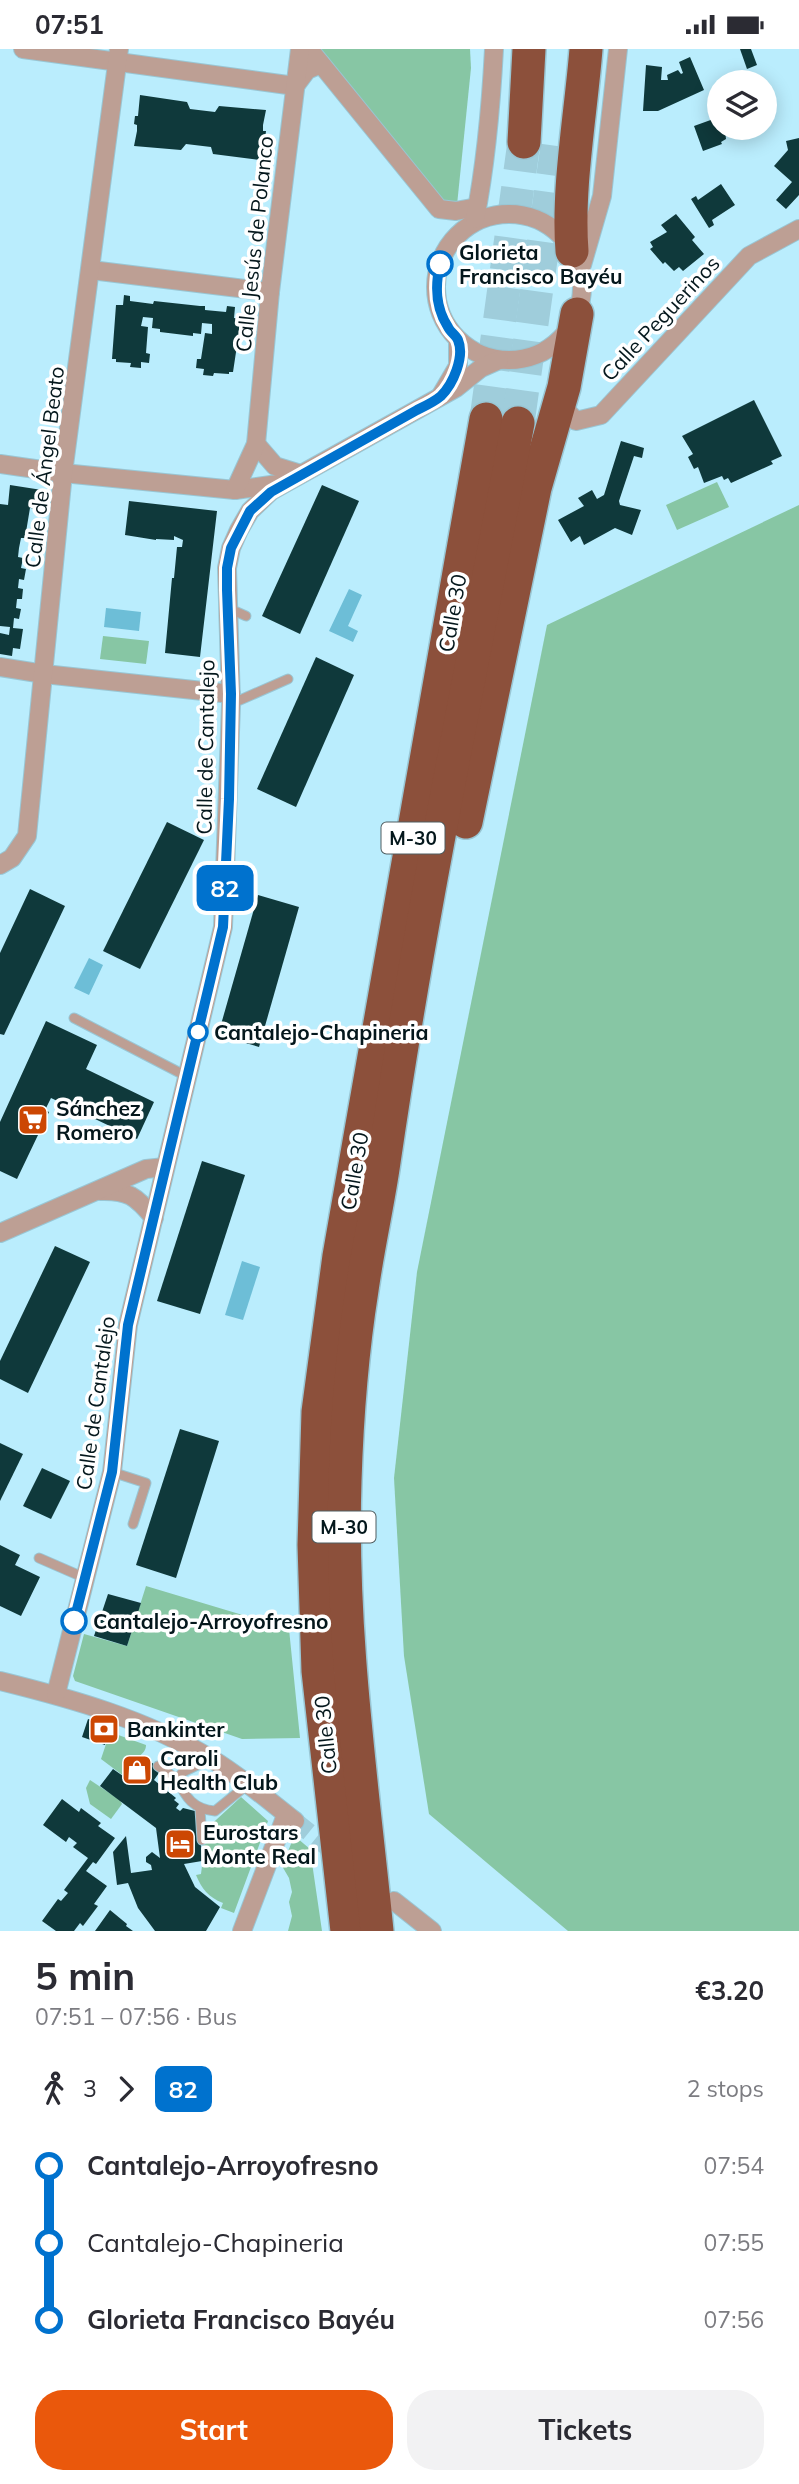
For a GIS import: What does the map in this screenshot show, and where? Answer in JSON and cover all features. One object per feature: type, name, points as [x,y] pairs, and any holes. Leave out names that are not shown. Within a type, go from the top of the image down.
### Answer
[{"type":"highway","points":[[524,142],[529,49]]},
{"type":"highway","points":[[557,146],[563,49]]},
{"type":"highway","points":[[576,262],[572,204],[586,49]]},
{"type":"highway","points":[[383,1168],[457,861],[535,488],[564,387],[577,314]]},
{"type":"highway","name":"Calle 30","points":[[347,1931],[318,1671],[314,1545],[318,1412],[341,1243],[502,421],[361,1293],[349,1401],[344,1572],[353,1708],[384,1894],[377,1931]]},
{"type":"highway","points":[[382,1931],[384,1894]]},
{"type":"street","points":[[23,49],[118,56],[295,86],[307,70],[321,64]]},
{"type":"street","name":"Calle Jesús de Polanco","points":[[235,490],[256,444],[270,292],[300,49]]},
{"type":"street","points":[[309,49],[439,209],[476,215],[525,216],[545,223],[561,236],[576,262],[582,292],[577,314],[565,334],[545,351],[519,360],[499,360],[479,354],[458,340],[438,306],[436,283],[447,249],[476,215],[490,123],[494,49]]},
{"type":"street","points":[[576,262],[602,196],[618,49]]},
{"type":"street","name":"Calle de Ángel Beato","points":[[0,866],[12,858],[27,836],[64,473],[118,56]]},
{"type":"street","name":"Calle Peguerinos","points":[[558,402],[576,421],[601,415],[749,256],[799,229]]},
{"type":"street","points":[[91,270],[270,292]]},
{"type":"street","points":[[439,397],[452,379],[457,366],[458,340]]},
{"type":"street","name":"Calle de Cantalejo","points":[[56,1695],[112,1472],[128,1325],[223,927],[231,699],[227,568],[231,548],[250,511],[285,482],[466,382],[491,362],[499,360]]},
{"type":"street","points":[[256,444],[275,466],[301,474]]},
{"type":"street","points":[[0,464],[235,490],[285,482]]},
{"type":"street","points":[[235,490],[250,511]]},
{"type":"street","points":[[0,667],[231,699]]},
{"type":"street","points":[[0,1233],[146,1169],[166,1167]]},
{"type":"street","points":[[93,1191],[121,1190],[139,1201],[154,1218]]},
{"type":"street","points":[[0,1681],[100,1707],[144,1725],[212,1759],[291,1818],[242,1931]]},
{"type":"street","points":[[384,1894],[432,1931]]},
{"type":"lane","points":[[228,608],[246,616]]},
{"type":"lane","points":[[231,699],[288,679]]},
{"type":"lane","points":[[74,1018],[188,1077]]},
{"type":"lane","points":[[112,1472],[146,1483],[133,1524]]},
{"type":"lane","points":[[39,1558],[85,1578]]},
{"type":"lane","points":[[177,1779],[183,1772],[212,1759]]},
{"type":"lane","points":[[158,1766],[177,1779],[187,1800],[200,1809],[215,1811],[247,1785]]},
{"type":"lane","points":[[200,1809],[202,1839]]},
{"type":"green space","points":[[309,49],[470,49],[471,68],[457,205],[439,209]]},
{"type":"green space","points":[[717,482],[729,507],[677,530],[666,505]]},
{"type":"green space","points":[[799,505],[799,1931],[568,1931],[429,1814],[404,1656],[394,1478],[417,1272],[547,625]]},
{"type":"green space","points":[[103,636],[149,641],[146,664],[100,659]]},
{"type":"green space","points":[[146,1586],[289,1629],[300,1738],[242,1739],[75,1681],[73,1676],[84,1634],[127,1646]]},
{"type":"green space","points":[[110,1732],[146,1745],[142,1754],[126,1765],[138,1775],[133,1783],[101,1759]]},
{"type":"green space","points":[[90,1780],[120,1800],[122,1804],[111,1819],[90,1804],[86,1788]]},
{"type":"green space","points":[[241,1797],[268,1821],[234,1913],[221,1908],[223,1903],[206,1892],[196,1875],[201,1874],[204,1831]]},
{"type":"green space","points":[[297,1838],[310,1849],[322,1931],[288,1931],[292,1916],[289,1902],[292,1892],[289,1878],[282,1866],[293,1839]]},
{"type":"water","points":[[349,589],[362,595],[348,626],[358,631],[353,642],[329,631]]},
{"type":"water","points":[[106,608],[141,612],[139,631],[104,627]]},
{"type":"water","points":[[89,958],[103,965],[89,995],[74,988]]},
{"type":"water","points":[[242,1261],[260,1267],[243,1320],[225,1315]]},
{"type":"building","points":[[740,49],[751,49],[757,65],[747,69]]},
{"type":"building","points":[[690,57],[704,90],[658,111],[643,111],[646,65],[662,67],[661,80],[668,80],[667,75],[678,70],[683,73],[679,62]]},
{"type":"building","points":[[140,95],[187,102],[190,109],[215,112],[219,106],[266,110],[263,131],[266,131],[265,139],[262,139],[260,160],[213,154],[211,147],[186,144],[181,150],[134,146],[137,125],[134,124],[135,116],[138,116]]},
{"type":"building","points":[[707,121],[707,140],[724,140],[722,144],[703,151],[694,126]]},
{"type":"building","points":[[799,138],[799,195],[786,209],[776,200],[792,182],[774,166],[788,150],[786,141]]},
{"type":"building","points":[[721,184],[735,205],[712,220],[714,225],[709,228],[691,199],[696,196],[698,200]]},
{"type":"building","points":[[676,214],[695,237],[692,240],[704,254],[683,271],[679,267],[674,271],[665,262],[663,264],[650,249],[653,247],[650,242],[667,232],[661,225]]},
{"type":"building","points":[[124,295],[130,296],[130,301],[205,306],[205,310],[226,312],[227,306],[235,307],[234,318],[241,319],[233,372],[203,375],[204,369],[196,368],[197,359],[201,359],[205,333],[212,334],[212,324],[202,323],[201,334],[193,333],[193,336],[160,332],[160,329],[152,328],[153,318],[143,317],[141,326],[148,327],[146,353],[150,354],[149,363],[141,362],[141,368],[130,367],[131,363],[116,362],[116,359],[112,359],[116,305],[123,305]]},
{"type":"building","points":[[754,400],[782,456],[771,461],[773,464],[731,483],[728,478],[724,480],[722,476],[704,483],[698,467],[694,469],[688,457],[693,454],[682,436]]},
{"type":"building","points":[[621,441],[644,448],[642,458],[634,456],[619,501],[620,505],[641,510],[632,535],[615,528],[584,545],[580,536],[571,542],[558,520],[584,506],[578,498],[592,490],[597,499],[604,495]]},
{"type":"building","points":[[10,485],[42,490],[39,509],[30,508],[25,538],[21,538],[19,548],[18,557],[23,558],[21,568],[26,569],[24,580],[19,579],[18,588],[23,589],[22,599],[17,599],[16,608],[21,609],[19,619],[14,618],[13,628],[23,629],[20,649],[13,648],[12,656],[0,654],[0,633],[9,635],[10,627],[0,626],[0,504],[8,505]]},
{"type":"building","points":[[322,485],[359,501],[300,634],[262,616]]},
{"type":"building","points":[[129,501],[217,511],[200,657],[165,653],[172,578],[177,547],[182,547],[183,540],[174,536],[174,540],[156,540],[125,535]]},
{"type":"building","points":[[316,657],[354,675],[296,807],[257,789]]},
{"type":"building","points":[[167,822],[204,840],[140,969],[103,951]]},
{"type":"building","points":[[30,889],[65,906],[4,1035],[0,1034],[0,953]]},
{"type":"building","points":[[258,895],[299,907],[259,1047],[218,1035]]},
{"type":"building","points":[[46,1021],[97,1045],[86,1069],[154,1102],[137,1139],[51,1098],[45,1110],[49,1112],[17,1179],[0,1171],[0,1122]]},
{"type":"building","points":[[202,1161],[245,1175],[200,1314],[157,1301]]},
{"type":"building","points":[[55,1246],[90,1262],[28,1393],[0,1379],[0,1361]]},
{"type":"building","points":[[180,1429],[219,1441],[176,1578],[136,1565]]},
{"type":"building","points":[[0,1443],[23,1454],[0,1501]]},
{"type":"building","points":[[42,1468],[70,1481],[51,1519],[23,1506]]},
{"type":"building","points":[[0,1545],[20,1555],[15,1565],[40,1577],[21,1616],[0,1606]]},
{"type":"building","points":[[108,1594],[141,1603],[127,1646],[94,1636]]},
{"type":"building","points":[[88,1719],[110,1726],[105,1745],[82,1737]]},
{"type":"building","name":"Eurostars Monte Real","points":[[151,1762],[161,1770],[154,1780],[176,1798],[174,1800],[179,1804],[176,1808],[180,1811],[183,1808],[199,1812],[202,1861],[184,1864],[195,1887],[220,1907],[206,1931],[155,1931],[138,1908],[128,1883],[117,1885],[113,1852],[126,1836],[131,1873],[152,1870],[146,1857],[152,1852],[160,1858],[156,1828],[100,1786],[113,1769],[133,1783],[138,1775],[133,1771],[139,1763],[146,1768]]},
{"type":"building","points":[[62,1799],[79,1812],[81,1808],[101,1823],[98,1826],[115,1838],[96,1864],[93,1862],[86,1871],[107,1886],[94,1904],[98,1906],[83,1926],[80,1923],[74,1931],[56,1931],[42,1921],[58,1899],[61,1901],[68,1893],[64,1890],[88,1858],[73,1847],[77,1843],[69,1837],[66,1842],[43,1825]]},
{"type":"building","points":[[110,1910],[127,1924],[133,1931],[95,1931]]},
{"type":"tunnel","points":[[486,419],[524,142]]},
{"type":"tunnel","points":[[518,423],[557,146]]},
{"type":"tunnel","points":[[295,1821],[337,1855]]},
{"type":"bus line","name":"82","points":[[74,1621],[112,1472],[128,1325],[223,927],[231,694],[227,568],[231,548],[250,511],[271,492],[417,410],[447,389],[459,356],[458,340],[438,306],[436,283],[440,264]]},
{"type":"place","name":"Glorieta Francisco Bayéu","points":[[440,264]]},
{"type":"place","name":"Cantalejo-Chapineria","points":[[198,1032]]},
{"type":"place","name":"Sánchez Romero","points":[[33,1120]]},
{"type":"place","name":"Cantalejo-Arroyofresno","points":[[74,1621]]},
{"type":"place","name":"Bankinter","points":[[104,1729]]},
{"type":"place","name":"Caroli Health Club","points":[[137,1770]]},
{"type":"place","name":"Eurostars Monte Real","points":[[180,1844]]}]
